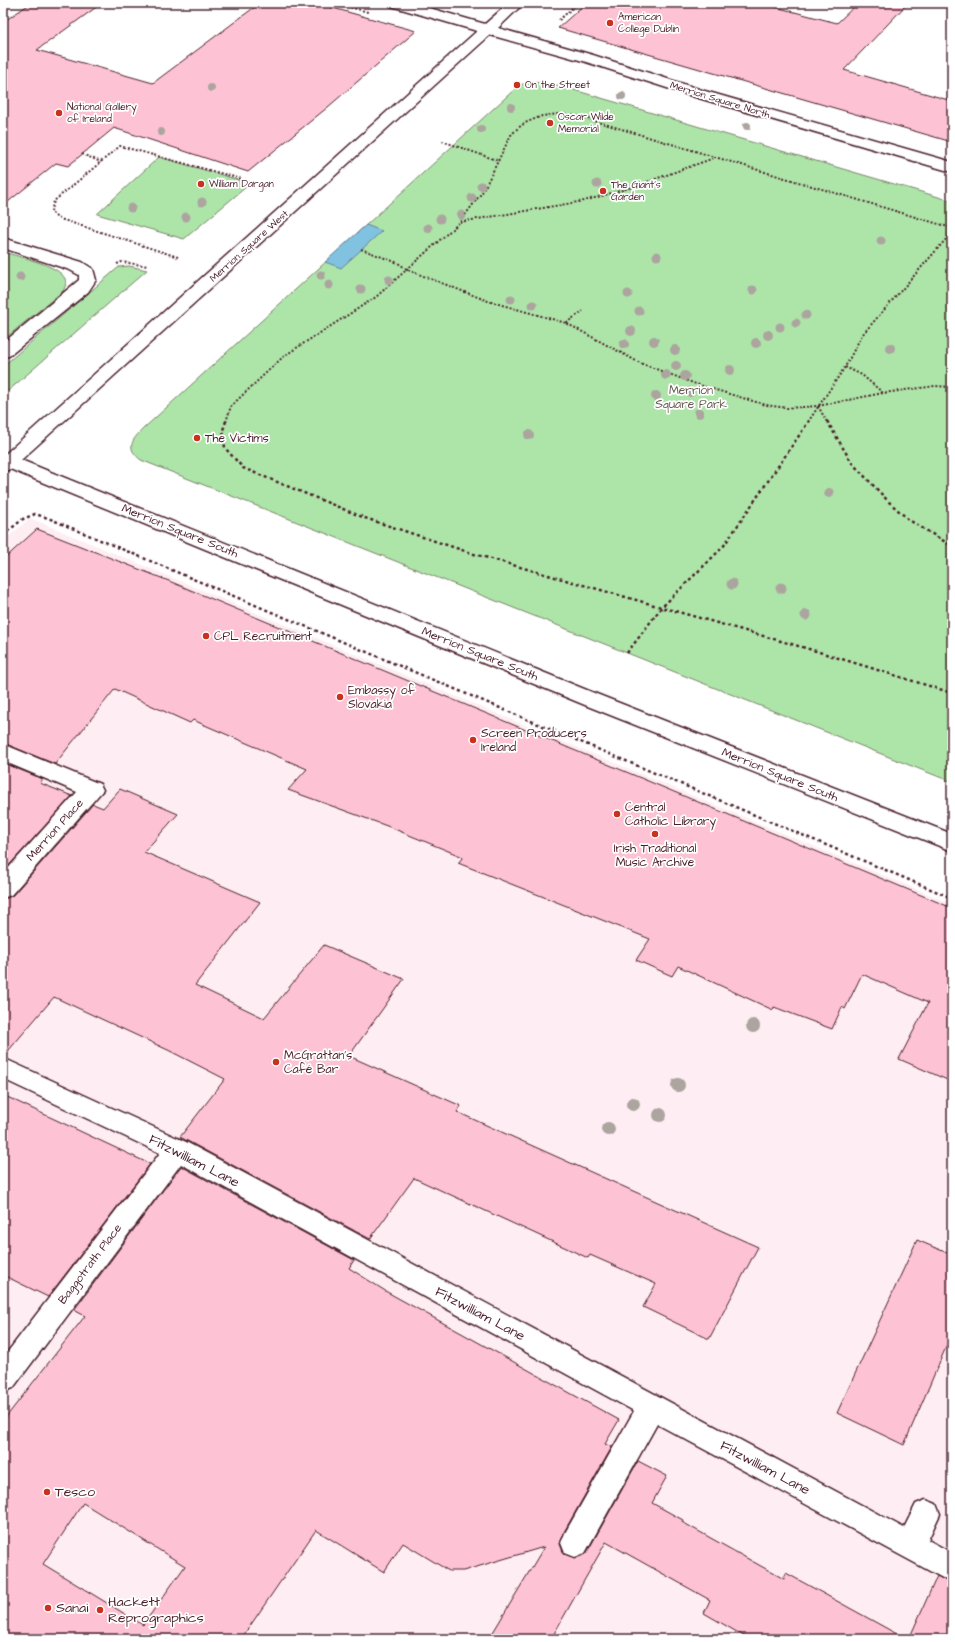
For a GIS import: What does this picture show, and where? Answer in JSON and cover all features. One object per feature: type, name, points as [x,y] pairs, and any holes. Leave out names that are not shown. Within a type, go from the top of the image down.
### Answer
[{"type":"street","name":"Merrion Square North","points":[[396,3],[588,58],[700,94],[952,167]]},
{"type":"street","name":"Merrion Square West","points":[[6,464],[517,3]]},
{"type":"street","points":[[3,243],[76,266],[87,273],[88,280],[82,288],[3,352]]},
{"type":"street","name":"Merrion Square South","points":[[6,464],[952,843]]},
{"type":"street","name":"Merrion Place","points":[[3,752],[92,790],[3,889]]},
{"type":"street","name":"Fitzwilliam Lane","points":[[3,1068],[177,1150],[651,1407],[729,1439],[910,1546],[952,1569]]},
{"type":"street","name":"Baggotrath Place","points":[[3,1379],[177,1150]]},
{"type":"street","points":[[575,1543],[651,1407]]},
{"type":"street","points":[[910,1546],[926,1514]]},
{"type":"path","points":[[558,21],[578,3]]},
{"type":"path","points":[[951,228],[578,116],[562,114],[537,116],[518,127],[511,135],[483,191],[460,222],[376,297],[298,345],[269,368],[231,406],[223,430],[225,448],[243,468],[404,532],[661,608],[820,652],[952,693]]},
{"type":"path","points":[[442,141],[499,161]]},
{"type":"path","points":[[178,257],[57,218],[51,210],[54,201],[120,146],[242,179]]},
{"type":"path","points":[[82,154],[100,162]]},
{"type":"path","points":[[460,222],[504,216],[584,201],[650,182],[714,158]]},
{"type":"path","points":[[628,653],[661,608],[723,547],[845,367],[862,335],[948,237],[952,221]]},
{"type":"path","points":[[361,249],[398,263],[408,270],[488,301],[566,323],[640,363],[729,395],[766,405],[787,408],[818,406],[883,393],[934,386],[952,387]]},
{"type":"path","points":[[566,323],[583,311]]},
{"type":"path","points":[[845,367],[862,375],[883,393]]},
{"type":"path","points":[[818,406],[852,463],[889,502],[909,520],[952,546]]},
{"type":"path","points":[[3,535],[23,519],[35,514],[48,518],[952,898]]},
{"type":"shaded area","points":[[30,518],[952,904],[952,1639],[3,1639],[3,542]]},
{"type":"green space","name":"Merrion Square Park","points":[[534,82],[557,85],[952,201],[952,782],[141,460],[133,452],[133,441],[143,429],[516,88],[523,84]]},
{"type":"green space","points":[[159,157],[239,180],[252,182],[184,239],[97,214]]},
{"type":"green space","points":[[3,252],[47,265],[61,274],[66,282],[63,291],[3,340]]},
{"type":"green space","points":[[129,266],[147,270],[8,391],[3,389],[3,366],[119,267]]},
{"type":"water","points":[[366,225],[382,231],[341,268],[325,262]]},
{"type":"building","points":[[31,3],[102,3],[37,50],[153,83],[260,3],[315,3],[416,31],[328,107],[248,172],[114,128],[68,166],[56,163],[3,206],[3,22]]},
{"type":"building","points":[[586,3],[760,3],[837,23],[858,3],[908,3],[844,70],[952,101],[952,142],[558,28]]},
{"type":"building","points":[[37,529],[169,581],[952,908],[952,1082],[899,1059],[928,1003],[862,974],[845,1009],[842,1007],[832,1029],[774,1007],[773,1010],[678,966],[672,976],[636,960],[650,939],[458,863],[463,857],[387,826],[288,790],[307,769],[193,720],[190,723],[115,689],[55,764],[3,743],[3,560]]},
{"type":"building","points":[[3,763],[43,779],[40,783],[72,796],[3,872]]},
{"type":"building","points":[[120,789],[178,814],[144,852],[260,902],[195,985],[264,1018],[324,945],[404,979],[349,1056],[461,1106],[457,1112],[758,1247],[709,1339],[643,1307],[656,1284],[590,1255],[588,1258],[414,1178],[370,1239],[180,1137],[225,1079],[168,1050],[54,997],[3,1057],[3,899],[12,896],[93,804],[103,808]]},
{"type":"building","points":[[3,1095],[150,1164],[48,1297],[3,1275]]},
{"type":"building","points":[[181,1166],[354,1260],[349,1268],[387,1292],[619,1420],[605,1444],[612,1447],[564,1532],[560,1544],[564,1554],[576,1558],[586,1554],[638,1461],[667,1476],[652,1503],[683,1520],[682,1522],[784,1579],[786,1573],[906,1639],[749,1639],[704,1613],[710,1600],[606,1542],[551,1639],[489,1639],[544,1547],[463,1571],[449,1571],[403,1543],[384,1572],[316,1530],[241,1639],[3,1639],[3,1421],[85,1316],[74,1310]],"holes":[[[83,1503],[185,1566],[143,1625],[43,1564]]]},
{"type":"building","points":[[917,1240],[952,1255],[952,1333],[904,1445],[837,1413]]},
{"type":"building","points":[[937,1576],[952,1584],[952,1639],[909,1639]]},
{"type":"place","name":"American College Dublin","points":[[610,23]]},
{"type":"place","name":"On the Street","points":[[517,85]]},
{"type":"place","name":"National Gallery of Ireland","points":[[59,113]]},
{"type":"place","name":"Oscar Wilde Memorial","points":[[550,123]]},
{"type":"place","name":"William Dargan","points":[[201,184]]},
{"type":"place","name":"The Giant's Garden","points":[[603,191]]},
{"type":"place","name":"The Victims","points":[[197,438]]},
{"type":"place","name":"CPL Recruitment","points":[[206,636]]},
{"type":"place","name":"Embassy of Slovakia","points":[[340,697]]},
{"type":"place","name":"Screen Producers Ireland","points":[[473,740]]},
{"type":"place","name":"Central Catholic Library","points":[[617,814]]},
{"type":"place","name":"Irish Traditional Music Archive","points":[[655,834]]},
{"type":"place","name":"McGrattan’s Café Bar","points":[[276,1062]]},
{"type":"place","name":"Tesco","points":[[47,1492]]},
{"type":"place","name":"Sanai","points":[[48,1608]]},
{"type":"place","name":"Hackett Reprographics","points":[[100,1610]]}]
